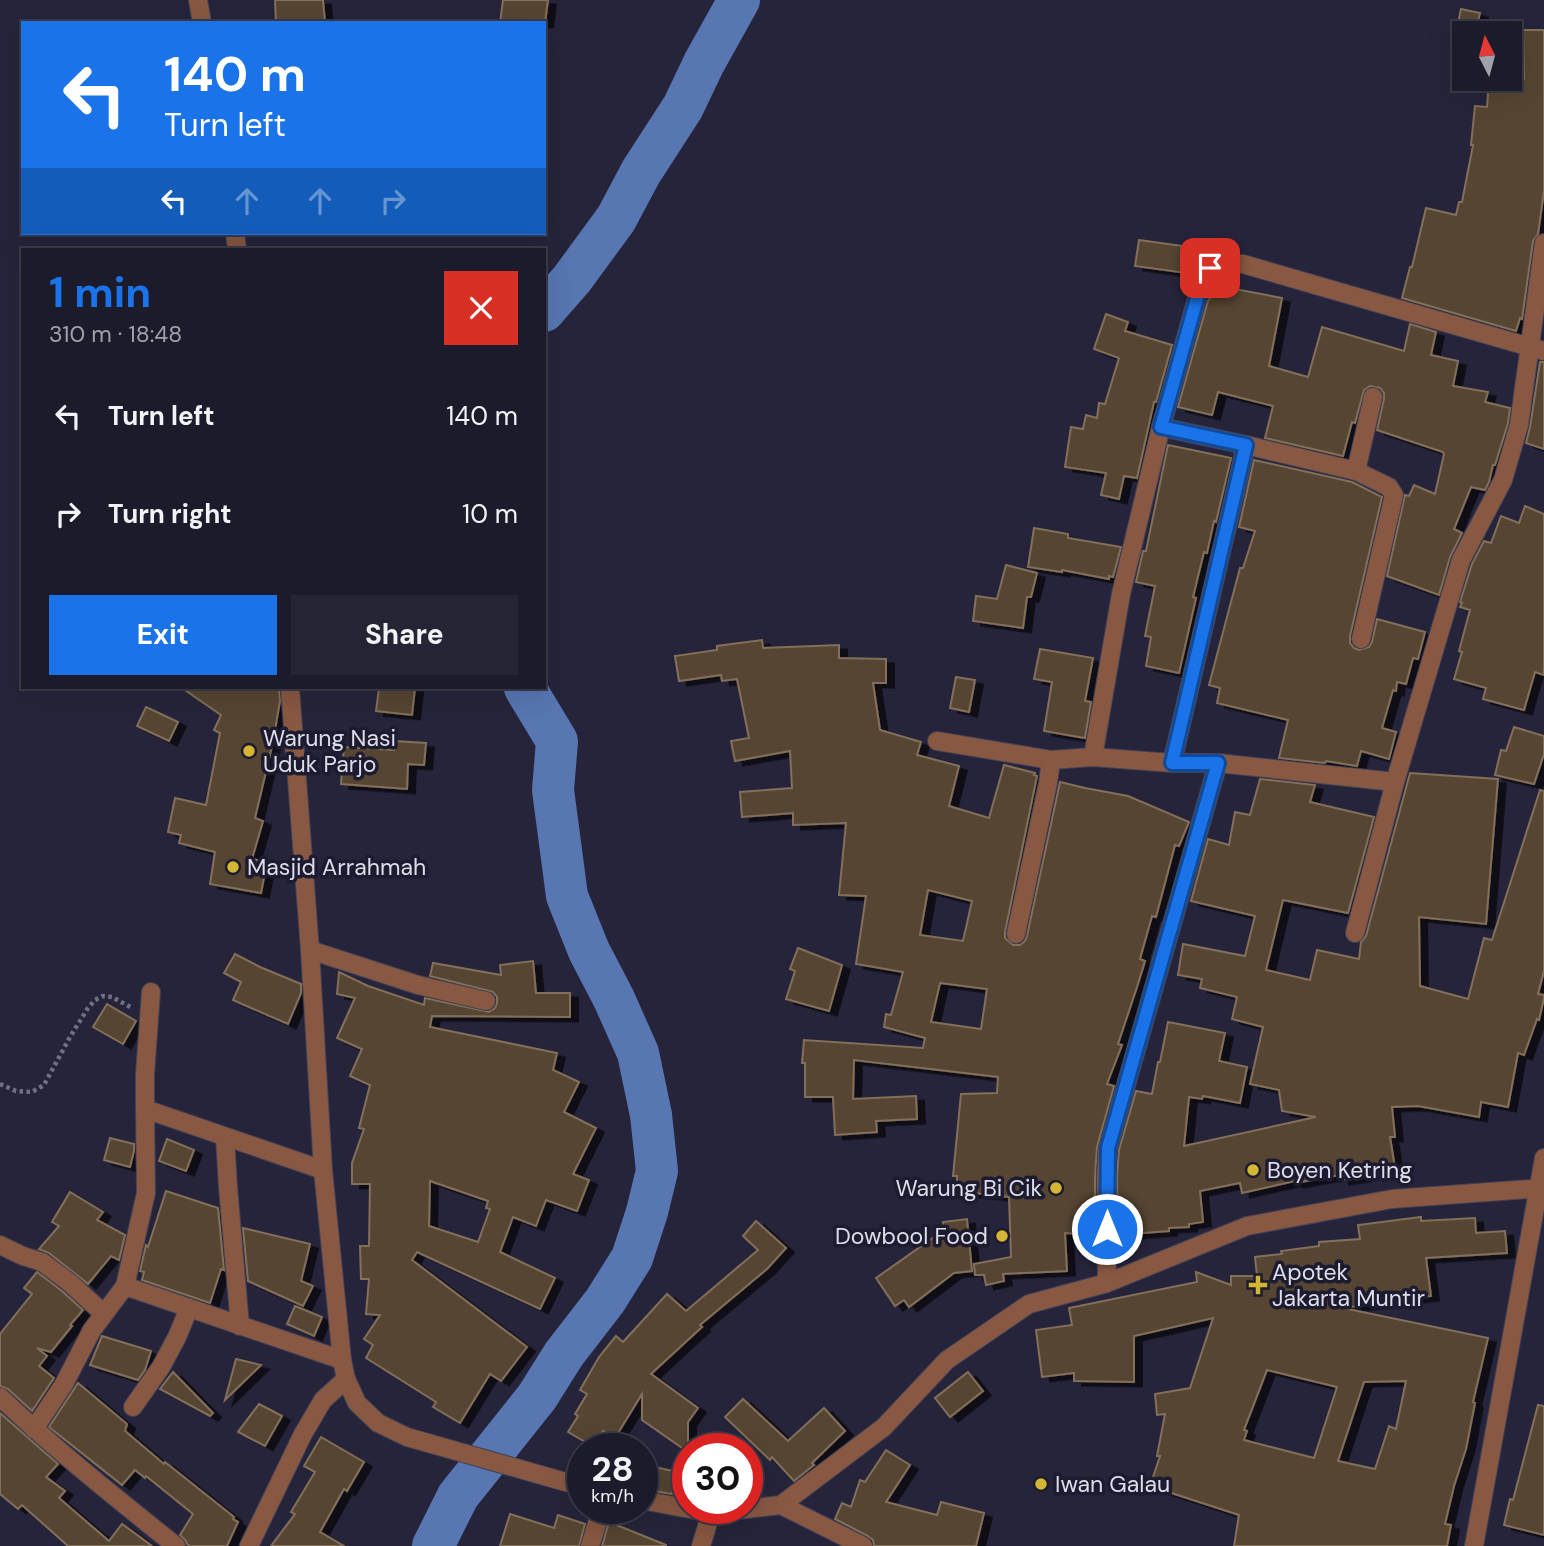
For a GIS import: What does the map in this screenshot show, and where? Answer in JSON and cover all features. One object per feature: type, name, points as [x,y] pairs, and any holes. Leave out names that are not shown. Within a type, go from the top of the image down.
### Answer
[{"type":"street","points":[[198,0],[202,21]]},
{"type":"street","points":[[1355,933],[1395,782],[1461,561],[1503,480],[1519,425],[1536,349],[1544,243]]},
{"type":"street","points":[[1093,757],[1121,594],[1161,427],[1203,277],[1210,268],[1225,264],[1243,264],[1536,349]]},
{"type":"street","points":[[1356,471],[1373,397]]},
{"type":"street","points":[[1161,427],[1356,471],[1389,487],[1394,495],[1361,639]]},
{"type":"street","points":[[1172,763],[1246,445]]},
{"type":"street","points":[[290,689],[323,1170],[346,1379],[356,1403],[378,1423],[407,1437],[567,1483]]},
{"type":"street","points":[[937,741],[1051,760],[1093,757],[1172,763],[1218,763],[1395,782]]},
{"type":"street","points":[[1016,934],[1051,760]]},
{"type":"street","points":[[1107,1283],[1108,1148],[1218,763]]},
{"type":"street","points":[[310,950],[418,985],[486,1001]]},
{"type":"street","points":[[34,1429],[64,1384],[92,1331],[125,1286],[146,1193],[145,1074],[150,992]]},
{"type":"street","points":[[145,1109],[323,1170]]},
{"type":"street","points":[[225,1137],[240,1326]]},
{"type":"street","points":[[1474,1546],[1541,1188],[1544,1158]]},
{"type":"street","points":[[763,1507],[781,1505],[884,1427],[947,1360],[1029,1304],[1107,1283],[1247,1226],[1392,1199],[1541,1188]]},
{"type":"street","points":[[0,1245],[42,1262],[104,1314]]},
{"type":"street","points":[[125,1286],[342,1360]]},
{"type":"street","points":[[133,1407],[161,1367],[189,1308]]},
{"type":"street","points":[[249,1546],[303,1434],[323,1401],[346,1379]]},
{"type":"street","points":[[0,1397],[101,1486],[176,1546]]},
{"type":"street","points":[[781,1505],[863,1546]]},
{"type":"street","points":[[590,1546],[597,1524]]},
{"type":"street","points":[[701,1546],[708,1524]]},
{"type":"path","points":[[0,1084],[16,1091],[32,1092],[44,1085],[88,1008],[103,996],[112,997],[149,1019]]},
{"type":"building","points":[[275,0],[323,0],[325,21],[276,21]]},
{"type":"building","points":[[503,0],[548,0],[545,21],[500,21]]},
{"type":"building","points":[[1461,9],[1480,13],[1478,21],[1458,21]]},
{"type":"building","points":[[1523,30],[1544,30],[1544,191],[1538,234],[1533,241],[1522,319],[1520,318],[1516,331],[1402,298],[1426,208],[1456,215],[1459,202],[1462,202],[1473,145],[1475,106],[1487,107],[1488,91],[1522,91]]},
{"type":"building","points":[[1139,240],[1190,247],[1186,273],[1135,266]]},
{"type":"building","points":[[1220,284],[1282,298],[1269,366],[1308,377],[1322,327],[1404,351],[1410,324],[1436,332],[1431,355],[1458,361],[1453,386],[1488,392],[1485,402],[1510,408],[1508,423],[1489,482],[1485,490],[1471,487],[1454,529],[1462,533],[1450,557],[1439,595],[1387,576],[1405,495],[1409,496],[1414,485],[1435,494],[1444,454],[1377,430],[1384,399],[1380,388],[1370,386],[1364,390],[1343,456],[1265,438],[1273,406],[1218,392],[1212,415],[1178,407],[1208,301]]},
{"type":"building","points":[[1106,314],[1128,322],[1125,331],[1172,345],[1154,402],[1137,478],[1124,476],[1119,499],[1101,495],[1106,473],[1065,467],[1071,427],[1083,429],[1086,415],[1097,418],[1099,403],[1105,404],[1119,358],[1094,349]]},
{"type":"building","points":[[1540,362],[1544,362],[1544,449],[1526,443]]},
{"type":"building","points":[[1168,445],[1231,458],[1216,522],[1214,521],[1207,553],[1204,552],[1193,597],[1196,598],[1179,673],[1146,666],[1151,637],[1145,636],[1155,586],[1136,582],[1143,551],[1146,551]]},
{"type":"building","points":[[1254,460],[1352,482],[1382,497],[1350,643],[1359,650],[1369,647],[1377,619],[1425,632],[1418,659],[1413,658],[1406,684],[1397,682],[1396,691],[1393,690],[1382,728],[1396,732],[1389,759],[1361,751],[1357,766],[1279,758],[1288,720],[1217,703],[1220,688],[1209,685],[1240,568],[1243,568],[1255,531],[1239,527]]},
{"type":"building","points":[[1525,506],[1544,514],[1544,675],[1535,672],[1524,710],[1483,699],[1486,688],[1454,679],[1470,610],[1460,607],[1460,602],[1472,564],[1484,541],[1491,543],[1501,516],[1519,523]]},
{"type":"building","points":[[1034,528],[1068,534],[1068,538],[1121,547],[1113,577],[1109,576],[1109,579],[1028,567]]},
{"type":"building","points":[[1006,565],[1037,573],[1031,597],[1027,597],[1023,628],[973,621],[976,596],[997,599]]},
{"type":"building","points":[[762,640],[763,648],[839,645],[839,658],[886,659],[886,683],[873,683],[880,730],[921,742],[917,755],[959,766],[949,806],[989,818],[1004,765],[1035,773],[1037,776],[1005,932],[1005,938],[1013,945],[1020,945],[1027,936],[1060,782],[1128,796],[1189,822],[1179,846],[1175,845],[1156,917],[1152,916],[1140,959],[1145,961],[1118,1044],[1122,1045],[1107,1084],[1114,1086],[1097,1147],[1095,1235],[1065,1233],[1067,1271],[1003,1274],[1004,1281],[986,1285],[984,1275],[975,1275],[974,1264],[1011,1257],[1009,1197],[957,1191],[957,1176],[953,1176],[961,1094],[997,1093],[998,1077],[854,1060],[853,1099],[916,1096],[917,1119],[876,1121],[877,1132],[835,1135],[833,1097],[805,1097],[805,1063],[802,1063],[804,1040],[923,1048],[925,1038],[884,1027],[886,1014],[891,1015],[903,972],[856,964],[866,896],[839,895],[846,823],[793,825],[793,813],[742,817],[740,792],[792,788],[790,751],[735,761],[731,741],[749,738],[737,679],[722,681],[721,675],[679,681],[675,656],[717,650],[717,646]],"holes":[[[928,890],[972,901],[963,941],[920,935]],[[940,983],[987,989],[981,1029],[931,1022]]]},
{"type":"building","points":[[1040,649],[1093,658],[1085,701],[1091,702],[1085,738],[1044,731],[1052,682],[1034,679]]},
{"type":"building","points":[[956,677],[975,680],[969,712],[950,708]]},
{"type":"building","points":[[183,689],[279,689],[280,701],[273,742],[255,818],[263,821],[252,859],[267,862],[261,893],[210,884],[215,852],[179,843],[181,835],[168,832],[175,798],[206,805],[220,733],[214,730],[221,715]]},
{"type":"building","points":[[379,689],[415,689],[412,715],[376,711]]},
{"type":"building","points":[[146,707],[178,722],[169,741],[137,726]]},
{"type":"building","points":[[1514,727],[1544,736],[1544,754],[1534,784],[1495,775],[1501,750],[1506,751]]},
{"type":"building","points":[[394,741],[426,743],[424,765],[408,764],[407,789],[341,784],[344,747],[394,750]]},
{"type":"building","points":[[1410,773],[1498,779],[1486,924],[1419,917],[1420,986],[1468,999],[1484,938],[1492,940],[1540,790],[1544,791],[1544,971],[1538,994],[1544,995],[1544,998],[1539,1020],[1537,1019],[1524,1055],[1518,1053],[1508,1107],[1481,1102],[1479,1117],[1418,1106],[1392,1107],[1395,1137],[1390,1137],[1395,1168],[1363,1173],[1363,1177],[1341,1180],[1340,1175],[1295,1181],[1242,1193],[1240,1183],[1200,1191],[1203,1222],[1189,1224],[1189,1227],[1169,1228],[1169,1231],[1118,1235],[1119,1150],[1136,1091],[1152,1094],[1168,1022],[1225,1033],[1219,1061],[1247,1067],[1240,1103],[1203,1096],[1202,1099],[1189,1097],[1184,1146],[1316,1117],[1282,1111],[1279,1090],[1250,1084],[1263,1027],[1232,1019],[1237,997],[1200,988],[1202,979],[1178,975],[1183,944],[1245,956],[1255,916],[1191,901],[1208,839],[1229,845],[1235,812],[1250,815],[1260,779],[1315,785],[1310,802],[1374,817],[1348,913],[1283,900],[1266,970],[1310,980],[1317,950],[1359,959],[1361,942],[1366,936]]},
{"type":"building","points":[[798,948],[842,965],[829,1011],[786,999],[795,971],[790,969]]},
{"type":"building","points":[[235,954],[301,984],[301,993],[288,1024],[233,1000],[241,982],[224,973]]},
{"type":"building","points":[[533,961],[536,993],[570,993],[570,1017],[432,1016],[430,1027],[557,1053],[553,1070],[579,1082],[564,1112],[596,1128],[573,1174],[589,1180],[577,1211],[546,1200],[536,1226],[513,1217],[500,1252],[555,1278],[540,1309],[417,1252],[412,1260],[527,1347],[501,1381],[490,1374],[460,1423],[433,1407],[436,1402],[366,1358],[373,1345],[364,1339],[380,1315],[366,1314],[369,1279],[361,1279],[360,1246],[369,1246],[370,1184],[352,1184],[352,1163],[364,1129],[359,1128],[370,1085],[350,1076],[362,1049],[337,1038],[355,998],[337,994],[339,972],[368,986],[424,1005],[425,998],[489,1012],[497,1003],[493,992],[430,976],[433,963],[501,975],[500,965]],"holes":[[[430,1181],[488,1201],[486,1208],[490,1209],[478,1242],[429,1226]]]},
{"type":"building","points":[[107,1004],[136,1021],[123,1044],[93,1027]]},
{"type":"building","points":[[110,1138],[134,1144],[130,1167],[104,1160]]},
{"type":"building","points":[[167,1139],[194,1150],[186,1171],[159,1161]]},
{"type":"building","points":[[166,1191],[218,1208],[224,1270],[221,1269],[210,1303],[142,1280],[144,1272],[140,1271],[146,1245],[148,1247]]},
{"type":"building","points":[[70,1192],[103,1212],[97,1220],[125,1235],[119,1260],[111,1256],[88,1284],[49,1253],[39,1249],[59,1226],[52,1222]]},
{"type":"building","points":[[1421,1217],[1421,1221],[1475,1218],[1476,1233],[1505,1231],[1507,1253],[1426,1258],[1431,1296],[1343,1308],[1488,1338],[1473,1402],[1475,1403],[1466,1449],[1445,1524],[1451,1525],[1447,1546],[1234,1546],[1239,1515],[1150,1486],[1160,1456],[1157,1456],[1165,1414],[1157,1415],[1155,1394],[1190,1388],[1213,1318],[1134,1336],[1134,1382],[1074,1381],[1074,1373],[1042,1377],[1036,1330],[1072,1325],[1069,1308],[1197,1282],[1196,1272],[1231,1285],[1231,1276],[1257,1276],[1255,1257],[1319,1246],[1319,1242],[1360,1239],[1358,1225]],"holes":[[[1267,1370],[1337,1387],[1314,1458],[1244,1440],[1247,1431],[1244,1430]],[[1406,1381],[1396,1429],[1389,1426],[1375,1469],[1338,1461],[1364,1382]]]},
{"type":"building","points":[[967,1219],[972,1271],[954,1273],[909,1307],[904,1300],[895,1306],[876,1278],[944,1230],[943,1222]]},
{"type":"building","points":[[756,1221],[786,1248],[767,1269],[700,1325],[702,1327],[651,1374],[698,1408],[688,1422],[688,1433],[672,1433],[672,1441],[642,1420],[642,1394],[618,1433],[568,1432],[587,1394],[580,1390],[599,1357],[616,1336],[623,1342],[667,1294],[686,1311],[758,1250],[743,1236]]},
{"type":"building","points":[[243,1228],[310,1244],[301,1281],[313,1286],[303,1306],[248,1281]]},
{"type":"building","points":[[37,1272],[83,1310],[51,1352],[37,1348],[47,1356],[39,1366],[54,1378],[32,1411],[8,1389],[0,1386],[0,1334],[32,1294],[24,1288]]},
{"type":"building","points":[[295,1306],[322,1317],[314,1336],[287,1324]]},
{"type":"building","points":[[102,1336],[151,1351],[145,1370],[138,1380],[90,1365]]},
{"type":"building","points":[[236,1359],[261,1365],[225,1400]]},
{"type":"building","points":[[173,1372],[213,1413],[210,1416],[160,1389]]},
{"type":"building","points":[[968,1372],[983,1391],[950,1417],[935,1398]]},
{"type":"building","points":[[78,1383],[127,1424],[125,1431],[234,1517],[238,1522],[227,1546],[187,1544],[180,1535],[193,1514],[135,1470],[122,1485],[49,1427]]},
{"type":"building","points":[[743,1399],[788,1441],[824,1408],[845,1431],[812,1463],[814,1465],[794,1481],[772,1457],[770,1460],[763,1453],[763,1433],[742,1433],[725,1417]]},
{"type":"building","points":[[259,1404],[282,1416],[265,1446],[238,1432]]},
{"type":"building","points":[[1538,1405],[1544,1406],[1544,1535],[1504,1525]]},
{"type":"building","points":[[0,1413],[58,1464],[46,1477],[65,1491],[59,1498],[109,1541],[122,1524],[152,1546],[68,1546],[22,1505],[18,1509],[0,1494]]},
{"type":"building","points":[[321,1437],[364,1462],[347,1491],[344,1489],[320,1532],[344,1546],[271,1546],[295,1514],[291,1512],[315,1472],[304,1466]]},
{"type":"building","points":[[886,1450],[910,1465],[886,1502],[937,1515],[941,1502],[984,1513],[976,1546],[874,1546],[873,1540],[868,1536],[835,1519],[842,1503],[851,1507],[860,1480],[865,1482]]},
{"type":"building","points":[[658,1468],[672,1471],[672,1494],[658,1492]]},
{"type":"building","points":[[510,1514],[554,1528],[558,1515],[567,1518],[567,1524],[585,1524],[579,1546],[500,1546]]},
{"type":"building","points":[[608,1524],[666,1545],[666,1546],[602,1546]]},
{"type":"waterway","points":[[546,309],[572,279],[616,219],[641,172],[683,107],[739,0]]},
{"type":"waterway","points":[[433,1546],[458,1496],[537,1397],[632,1258],[657,1171],[651,1115],[638,1053],[589,951],[567,896],[553,790],[557,741],[526,689]]},
{"type":"place","name":"Warung Nasi Uduk Parjo","points":[[249,751]]},
{"type":"place","name":"Masjid Arrahmah","points":[[233,867]]},
{"type":"place","name":"Boyen Ketring","points":[[1253,1170]]},
{"type":"place","name":"Warung Bi Cik","points":[[1056,1188]]},
{"type":"place","name":"Dowbool Food","points":[[1002,1236]]},
{"type":"place","name":"Apotek Jakarta Muntir","points":[[1258,1285]]},
{"type":"place","name":"Iwan Galau","points":[[1041,1484]]},
{"type":"route","points":[[1107,1229],[1108,1148],[1218,763],[1172,763],[1246,445],[1161,427],[1203,277],[1210,268]]}]
